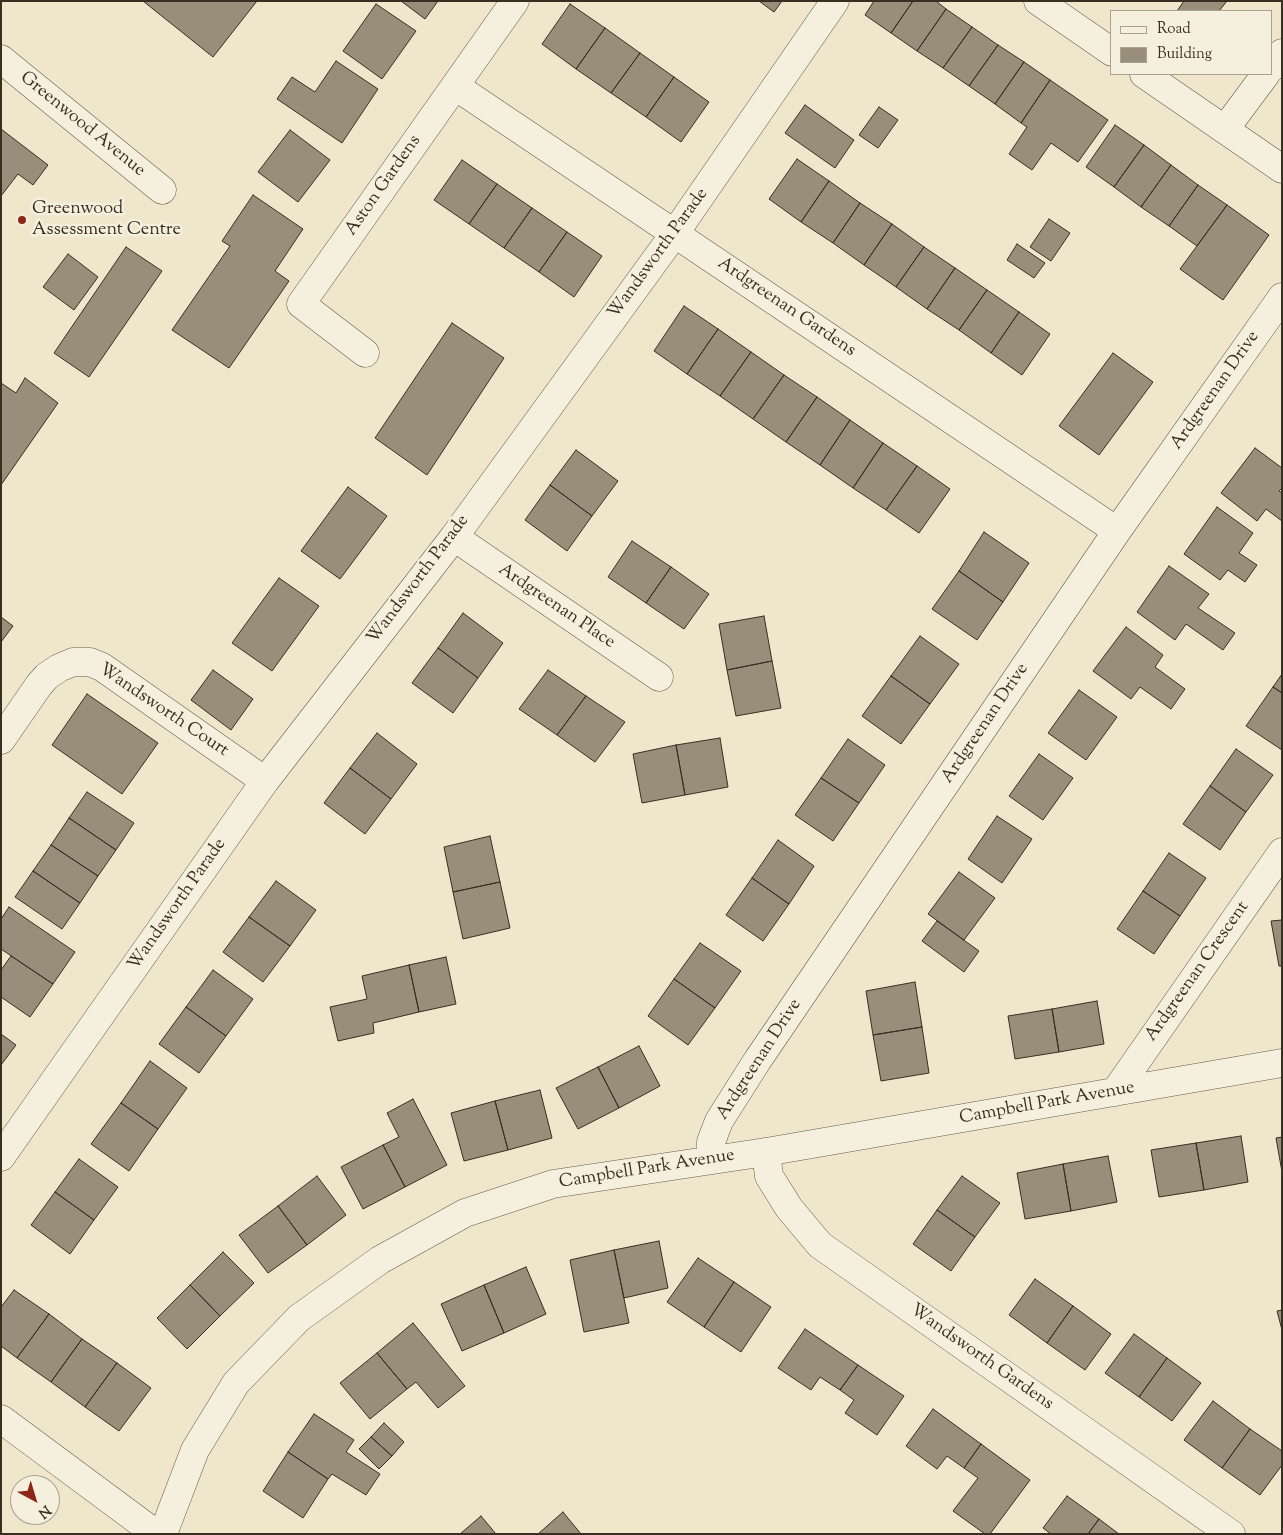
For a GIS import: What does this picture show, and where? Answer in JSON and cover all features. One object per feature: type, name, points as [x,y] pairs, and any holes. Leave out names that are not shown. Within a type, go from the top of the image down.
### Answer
[{"type":"street","name":"Aston Gardens","points":[[366,353],[300,304],[515,1]]},
{"type":"street","name":"Wandsworth Parade","points":[[1,1157],[264,781],[454,537],[675,234],[835,1]]},
{"type":"street","points":[[1038,1],[1110,51]]},
{"type":"street","points":[[1273,66],[1282,53]]},
{"type":"street","name":"Greenwood Avenue","points":[[1,59],[162,190]]},
{"type":"street","points":[[1145,75],[1282,169]]},
{"type":"street","points":[[1225,130],[1265,75]]},
{"type":"street","name":"Ardgreenan Gardens","points":[[455,86],[1117,531]]},
{"type":"street","name":"Ardgreenan Drive","points":[[711,1160],[712,1142],[719,1121],[758,1061],[1117,531],[1282,297]]},
{"type":"street","name":"Ardgreenan Place","points":[[454,537],[659,677]]},
{"type":"street","name":"Wandsworth Court","points":[[1,740],[47,676],[73,662],[90,662],[102,668],[264,781]]},
{"type":"street","name":"Ardgreenan Crescent","points":[[1115,1092],[1282,852]]},
{"type":"street","name":"Campbell Park Avenue","points":[[163,1534],[196,1450],[236,1383],[300,1318],[380,1260],[465,1213],[553,1184],[766,1152],[1282,1063]]},
{"type":"street","name":"Wandsworth Gardens","points":[[766,1152],[769,1176],[789,1208],[820,1245],[1231,1534]]},
{"type":"street","points":[[1,1419],[156,1534]]},
{"type":"building","points":[[143,1],[257,1],[213,57]]},
{"type":"building","points":[[401,1],[438,1],[425,19]]},
{"type":"building","points":[[759,1],[782,1],[774,12]]},
{"type":"building","points":[[874,1],[913,1],[891,33],[865,15]]},
{"type":"building","points":[[913,1],[936,1],[946,9],[917,51],[891,33]]},
{"type":"building","points":[[1184,1],[1227,1],[1220,10],[1178,10]]},
{"type":"building","points":[[376,4],[416,31],[382,79],[343,51]]},
{"type":"building","points":[[570,4],[605,28],[576,69],[542,44]]},
{"type":"building","points":[[946,9],[972,27],[943,68],[917,51]]},
{"type":"building","points":[[972,27],[998,45],[969,86],[943,68]]},
{"type":"building","points":[[605,28],[640,53],[611,93],[576,69]]},
{"type":"building","points":[[998,45],[1024,62],[995,104],[969,86]]},
{"type":"building","points":[[640,53],[674,77],[646,117],[611,93]]},
{"type":"building","points":[[336,61],[378,89],[342,143],[277,99],[292,77],[315,92]]},
{"type":"building","points":[[1024,62],[1050,80],[1021,123],[995,104]]},
{"type":"building","points":[[674,77],[709,102],[681,142],[646,117]]},
{"type":"building","points":[[1050,80],[1108,120],[1078,162],[1051,143],[1032,170],[1009,154],[1027,127],[1021,123]]},
{"type":"building","points":[[805,105],[854,140],[835,168],[785,133]]},
{"type":"building","points":[[879,107],[898,120],[878,148],[859,135]]},
{"type":"building","points":[[1115,125],[1144,145],[1114,187],[1086,167]]},
{"type":"building","points":[[1,129],[48,165],[33,185],[18,174],[1,196]]},
{"type":"building","points":[[290,130],[330,160],[298,202],[258,172]]},
{"type":"building","points":[[1144,145],[1171,165],[1141,207],[1114,187]]},
{"type":"building","points":[[797,159],[829,181],[801,222],[769,199]]},
{"type":"building","points":[[462,160],[497,184],[469,224],[434,200]]},
{"type":"building","points":[[1171,165],[1198,185],[1169,226],[1141,207]]},
{"type":"building","points":[[829,181],[860,203],[833,243],[801,222]]},
{"type":"building","points":[[497,184],[532,208],[504,248],[469,224]]},
{"type":"building","points":[[1198,185],[1227,205],[1197,246],[1169,226]]},
{"type":"building","points":[[253,195],[303,229],[275,271],[289,281],[229,368],[172,330],[230,246],[222,241]]},
{"type":"building","points":[[860,203],[892,224],[864,265],[833,243]]},
{"type":"building","points":[[1227,205],[1269,235],[1223,300],[1180,269]]},
{"type":"building","points":[[532,208],[567,232],[539,272],[504,248]]},
{"type":"building","points":[[1049,219],[1070,233],[1051,261],[1030,247]]},
{"type":"building","points":[[892,224],[924,247],[896,287],[864,265]]},
{"type":"building","points":[[567,232],[602,256],[574,297],[539,272]]},
{"type":"building","points":[[1017,244],[1045,263],[1034,278],[1007,260]]},
{"type":"building","points":[[126,247],[162,271],[89,377],[54,353]]},
{"type":"building","points":[[924,247],[955,268],[927,309],[896,287]]},
{"type":"building","points":[[68,254],[98,277],[74,310],[43,287]]},
{"type":"building","points":[[955,268],[987,290],[959,330],[927,309]]},
{"type":"building","points":[[987,290],[1019,312],[991,353],[959,330]]},
{"type":"building","points":[[684,306],[718,329],[687,374],[654,351]]},
{"type":"building","points":[[1019,312],[1050,334],[1022,375],[991,353]]},
{"type":"building","points":[[452,323],[504,358],[427,475],[375,438]]},
{"type":"building","points":[[718,329],[751,352],[720,396],[687,374]]},
{"type":"building","points":[[751,352],[784,375],[753,419],[720,396]]},
{"type":"building","points":[[1113,353],[1153,382],[1099,455],[1059,426]]},
{"type":"building","points":[[784,375],[817,397],[786,442],[753,419]]},
{"type":"building","points":[[25,378],[58,403],[1,485],[1,383],[16,393]]},
{"type":"building","points":[[817,397],[850,420],[820,465],[786,442]]},
{"type":"building","points":[[850,420],[883,443],[853,488],[820,465]]},
{"type":"building","points":[[883,443],[917,466],[886,510],[853,488]]},
{"type":"building","points":[[1255,448],[1282,468],[1282,488],[1279,491],[1282,493],[1282,521],[1266,509],[1257,521],[1221,493]]},
{"type":"building","points":[[576,450],[618,481],[592,516],[550,485]]},
{"type":"building","points":[[917,466],[950,489],[919,533],[886,510]]},
{"type":"building","points":[[550,485],[592,516],[567,551],[525,520]]},
{"type":"building","points":[[348,487],[387,516],[340,579],[301,551]]},
{"type":"building","points":[[1217,507],[1253,533],[1239,553],[1257,565],[1245,582],[1228,570],[1220,580],[1184,554]]},
{"type":"building","points":[[984,532],[1029,563],[1003,602],[959,571]]},
{"type":"building","points":[[632,541],[671,567],[646,603],[608,577]]},
{"type":"building","points":[[1169,566],[1209,594],[1198,608],[1235,633],[1223,650],[1186,624],[1175,640],[1137,612]]},
{"type":"building","points":[[671,567],[709,594],[684,629],[646,603]]},
{"type":"building","points":[[959,571],[1003,602],[977,640],[932,609]]},
{"type":"building","points":[[279,578],[319,606],[272,671],[232,643]]},
{"type":"building","points":[[463,613],[503,643],[478,678],[438,648]]},
{"type":"building","points":[[764,616],[772,661],[727,670],[719,624]]},
{"type":"building","points":[[1,617],[13,626],[1,642]]},
{"type":"building","points":[[1126,627],[1163,655],[1155,667],[1185,689],[1171,709],[1140,687],[1131,699],[1093,671]]},
{"type":"building","points":[[920,636],[959,664],[930,704],[891,676]]},
{"type":"building","points":[[438,648],[478,678],[453,713],[412,683]]},
{"type":"building","points":[[772,661],[781,708],[736,716],[727,670]]},
{"type":"building","points":[[213,670],[253,699],[231,730],[191,700]]},
{"type":"building","points":[[548,670],[586,696],[557,735],[519,709]]},
{"type":"building","points":[[1282,674],[1282,693],[1273,687]]},
{"type":"building","points":[[891,676],[930,704],[901,744],[862,716]]},
{"type":"building","points":[[1273,687],[1282,693],[1282,750],[1246,726]]},
{"type":"building","points":[[1079,690],[1117,717],[1086,760],[1048,733]]},
{"type":"building","points":[[87,694],[158,743],[122,794],[52,745]]},
{"type":"building","points":[[586,696],[625,722],[595,762],[557,735]]},
{"type":"building","points":[[377,733],[417,764],[391,799],[350,768]]},
{"type":"building","points":[[720,738],[728,787],[685,795],[676,745]]},
{"type":"building","points":[[848,739],[885,765],[859,803],[821,778]]},
{"type":"building","points":[[676,745],[685,795],[642,803],[633,754]]},
{"type":"building","points":[[1236,749],[1273,775],[1246,812],[1210,786]]},
{"type":"building","points":[[1039,754],[1073,778],[1043,820],[1009,796]]},
{"type":"building","points":[[350,768],[391,799],[365,834],[324,803]]},
{"type":"building","points":[[821,778],[859,803],[833,841],[795,815]]},
{"type":"building","points":[[1210,786],[1246,812],[1220,850],[1183,824]]},
{"type":"building","points":[[87,792],[134,823],[116,850],[69,818]]},
{"type":"building","points":[[997,816],[1032,839],[1002,883],[968,859]]},
{"type":"building","points":[[69,818],[116,850],[98,876],[51,845]]},
{"type":"building","points":[[490,836],[500,882],[453,892],[444,847]]},
{"type":"building","points":[[778,840],[814,866],[789,904],[752,878]]},
{"type":"building","points":[[51,845],[98,876],[80,903],[33,871]]},
{"type":"building","points":[[1169,853],[1206,878],[1180,916],[1143,891]]},
{"type":"building","points":[[33,871],[80,903],[62,929],[15,897]]},
{"type":"building","points":[[959,872],[995,898],[964,940],[928,914]]},
{"type":"building","points":[[752,878],[789,904],[763,941],[726,915]]},
{"type":"building","points":[[276,881],[316,910],[290,946],[249,917]]},
{"type":"building","points":[[500,882],[510,928],[463,939],[453,892]]},
{"type":"building","points":[[1143,891],[1180,916],[1154,954],[1117,929]]},
{"type":"building","points":[[9,907],[75,952],[53,984],[1,949],[1,919]]},
{"type":"building","points":[[249,917],[290,946],[263,982],[223,952]]},
{"type":"building","points":[[1282,920],[1282,966],[1279,966],[1271,921]]},
{"type":"building","points":[[937,921],[979,951],[964,972],[922,941]]},
{"type":"building","points":[[700,943],[741,971],[715,1008],[674,979]]},
{"type":"building","points":[[11,956],[53,984],[30,1017],[1,997],[1,970]]},
{"type":"building","points":[[446,957],[456,1004],[419,1012],[409,965]]},
{"type":"building","points":[[409,965],[419,1012],[373,1023],[374,1033],[338,1041],[330,1007],[367,999],[362,976]]},
{"type":"building","points":[[213,970],[253,999],[226,1036],[186,1007]]},
{"type":"building","points":[[674,979],[715,1008],[688,1045],[648,1016]]},
{"type":"building","points":[[915,982],[922,1027],[873,1035],[866,991]]},
{"type":"building","points":[[1097,1001],[1104,1044],[1059,1052],[1052,1009]]},
{"type":"building","points":[[186,1007],[226,1036],[199,1073],[159,1044]]},
{"type":"building","points":[[1052,1009],[1059,1052],[1015,1059],[1008,1016]]},
{"type":"building","points":[[922,1027],[929,1073],[881,1081],[873,1035]]},
{"type":"building","points":[[1,1034],[16,1045],[1,1065]]},
{"type":"building","points":[[639,1046],[660,1086],[619,1108],[598,1067]]},
{"type":"building","points":[[150,1061],[187,1088],[158,1129],[121,1103]]},
{"type":"building","points":[[598,1067],[619,1108],[578,1129],[556,1088]]},
{"type":"building","points":[[540,1090],[552,1138],[508,1150],[495,1101]]},
{"type":"building","points":[[413,1099],[447,1165],[405,1187],[383,1145],[399,1137],[387,1113]]},
{"type":"building","points":[[495,1101],[508,1150],[464,1161],[451,1113]]},
{"type":"building","points":[[121,1103],[158,1129],[129,1171],[91,1144]]},
{"type":"building","points":[[1241,1136],[1248,1182],[1204,1190],[1196,1143]]},
{"type":"building","points":[[1282,1137],[1282,1172],[1276,1138]]},
{"type":"building","points":[[1196,1143],[1204,1190],[1159,1197],[1151,1150]]},
{"type":"building","points":[[383,1145],[405,1187],[363,1209],[341,1167]]},
{"type":"building","points":[[1108,1156],[1117,1202],[1071,1211],[1063,1164]]},
{"type":"building","points":[[79,1159],[118,1187],[94,1220],[55,1192]]},
{"type":"building","points":[[1063,1164],[1071,1211],[1025,1219],[1017,1173]]},
{"type":"building","points":[[317,1176],[346,1215],[307,1245],[278,1206]]},
{"type":"building","points":[[962,1176],[1000,1203],[975,1237],[937,1210]]},
{"type":"building","points":[[55,1192],[94,1220],[70,1254],[31,1225]]},
{"type":"building","points":[[278,1206],[307,1245],[268,1273],[239,1235]]},
{"type":"building","points":[[937,1210],[975,1237],[951,1271],[913,1244]]},
{"type":"building","points":[[659,1241],[668,1288],[624,1298],[614,1250]]},
{"type":"building","points":[[614,1250],[629,1323],[584,1332],[570,1260]]},
{"type":"building","points":[[223,1252],[254,1283],[220,1316],[190,1285]]},
{"type":"building","points":[[698,1258],[734,1282],[704,1327],[667,1302]]},
{"type":"building","points":[[526,1267],[546,1314],[504,1333],[484,1285]]},
{"type":"building","points":[[1035,1279],[1073,1306],[1047,1343],[1009,1315]]},
{"type":"building","points":[[734,1282],[771,1307],[741,1352],[704,1327]]},
{"type":"building","points":[[190,1285],[220,1316],[187,1349],[157,1318]]},
{"type":"building","points":[[484,1285],[504,1333],[462,1351],[441,1304]]},
{"type":"building","points":[[14,1290],[49,1314],[17,1358],[1,1346],[1,1307]]},
{"type":"building","points":[[1073,1306],[1111,1334],[1085,1370],[1047,1343]]},
{"type":"building","points":[[1282,1310],[1282,1330],[1277,1311]]},
{"type":"building","points":[[49,1314],[82,1339],[51,1382],[17,1358]]},
{"type":"building","points":[[413,1323],[465,1386],[438,1408],[416,1382],[407,1389],[377,1353]]},
{"type":"building","points":[[805,1329],[858,1365],[840,1390],[820,1377],[811,1390],[778,1368]]},
{"type":"building","points":[[1134,1334],[1167,1358],[1139,1397],[1105,1373]]},
{"type":"building","points":[[82,1339],[117,1363],[85,1407],[51,1382]]},
{"type":"building","points":[[377,1353],[407,1389],[370,1419],[340,1383]]},
{"type":"building","points":[[1167,1358],[1201,1383],[1172,1421],[1139,1397]]},
{"type":"building","points":[[117,1363],[151,1388],[119,1431],[85,1407]]},
{"type":"building","points":[[858,1365],[904,1396],[877,1435],[845,1413],[854,1400],[840,1390]]},
{"type":"building","points":[[1213,1401],[1250,1429],[1222,1468],[1184,1440]]},
{"type":"building","points":[[933,1409],[981,1444],[964,1468],[947,1456],[937,1469],[906,1446]]},
{"type":"building","points":[[314,1414],[354,1440],[346,1452],[380,1474],[366,1495],[332,1474],[328,1479],[288,1452]]},
{"type":"building","points":[[384,1423],[404,1442],[392,1456],[371,1437]]},
{"type":"building","points":[[1250,1429],[1282,1451],[1282,1465],[1260,1495],[1222,1468]]},
{"type":"building","points":[[371,1437],[392,1456],[379,1469],[359,1449]]},
{"type":"building","points":[[981,1444],[1030,1480],[990,1534],[985,1534],[953,1511],[978,1478],[964,1468]]},
{"type":"building","points":[[288,1452],[328,1479],[303,1518],[263,1491]]},
{"type":"building","points":[[1067,1496],[1099,1519],[1088,1534],[1051,1534],[1043,1528]]},
{"type":"building","points":[[563,1512],[581,1534],[538,1534]]},
{"type":"building","points":[[481,1516],[496,1534],[460,1534]]},
{"type":"building","points":[[1099,1519],[1119,1534],[1088,1534]]},
{"type":"place","name":"Greenwood Assessment Centre","points":[[22,220]]}]
